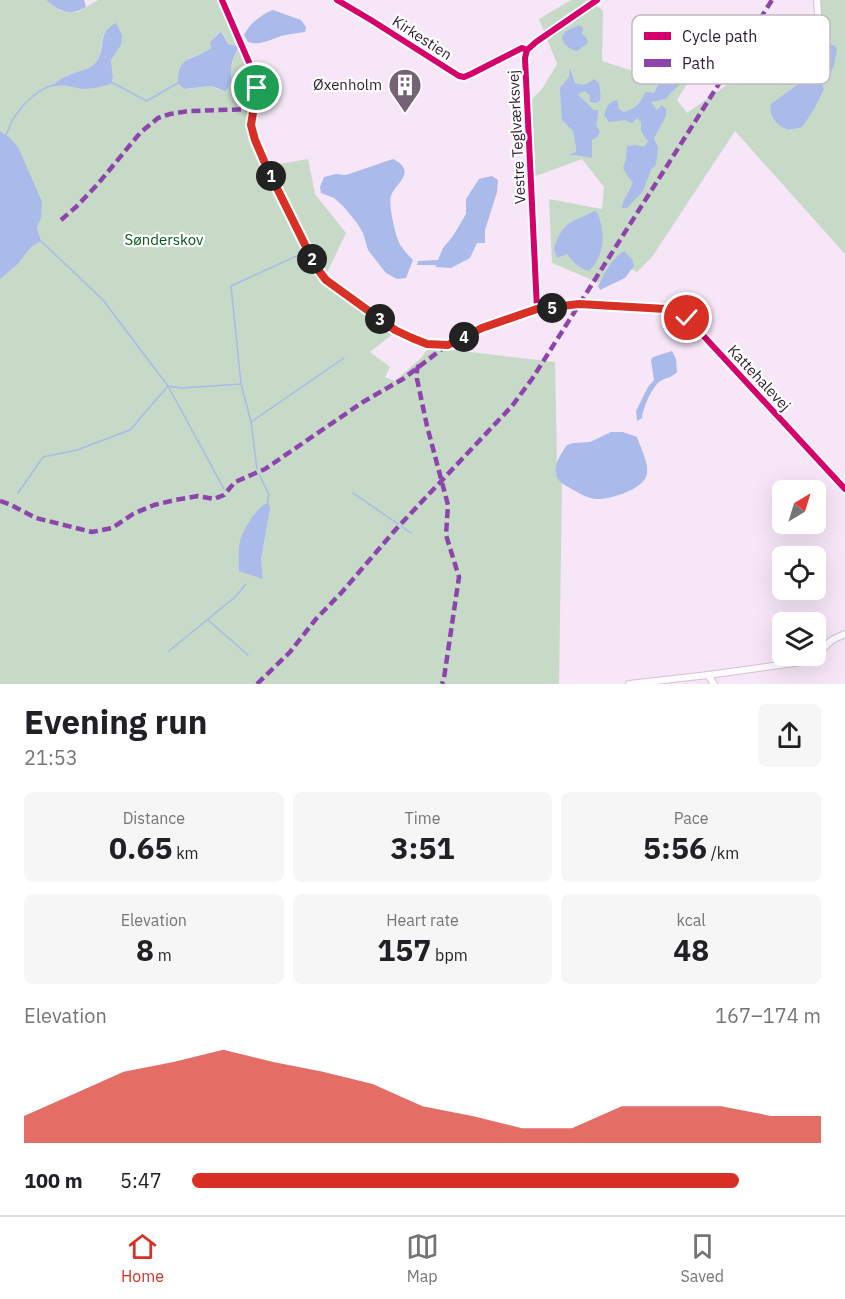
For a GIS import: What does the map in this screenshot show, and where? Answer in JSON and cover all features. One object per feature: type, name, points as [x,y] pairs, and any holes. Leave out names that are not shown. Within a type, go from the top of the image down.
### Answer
[{"type":"street","name":"Kattehalevej","points":[[222,0],[255,75],[257,88],[251,125],[255,140],[316,267],[326,280],[395,330],[427,344],[448,345],[482,328],[537,309],[579,304],[666,309],[681,313],[845,489]]},
{"type":"street","name":"Vestre Teglværksvej","points":[[537,309],[525,58],[527,50],[536,42],[597,0]]},
{"type":"street","points":[[817,0],[818,15]]},
{"type":"street","points":[[826,645],[845,634]]},
{"type":"street","points":[[629,684],[773,666]]},
{"type":"street","points":[[708,675],[714,684]]},
{"type":"green space","name":"Sønderskov","points":[[0,0],[46,0],[61,11],[78,12],[98,0],[219,0],[255,83],[248,118],[262,167],[308,159],[315,194],[346,233],[323,281],[394,333],[370,352],[390,367],[385,377],[395,381],[421,358],[429,347],[555,362],[557,461],[555,474],[562,483],[559,684],[0,684],[0,279],[18,264],[31,247],[41,241],[37,228],[41,218],[8,136],[0,131]],"holes":[[[110,26],[121,45],[111,59],[113,78],[111,84],[87,89],[74,86],[53,86],[68,75],[82,71],[96,63],[103,37]],[[222,31],[228,44],[237,46],[238,50],[231,68],[232,85],[219,90],[211,86],[184,89],[188,58],[203,54],[212,48],[210,42]],[[270,509],[261,561],[263,578],[255,575]]]},
{"type":"green space","points":[[571,0],[587,0],[603,10],[602,61],[632,71],[632,84],[687,84],[677,100],[687,113],[728,84],[830,84],[830,15],[817,15],[819,0],[845,0],[845,254],[735,131],[652,257],[637,272],[615,260],[599,283],[552,263],[549,199],[602,209],[604,187],[582,159],[533,177],[532,99],[542,89],[557,64],[539,19]]},
{"type":"water","points":[[46,0],[84,0],[86,7],[70,12]]},
{"type":"water","points":[[273,10],[301,20],[306,27],[305,32],[281,36],[261,43],[248,42],[244,35],[249,27],[260,17]]},
{"type":"water","points":[[116,23],[122,35],[121,45],[111,60],[113,78],[111,84],[89,89],[51,87],[63,78],[94,64],[100,56],[106,31]]},
{"type":"water","points":[[579,25],[583,28],[582,34],[588,43],[577,51],[567,46],[562,36],[566,31]]},
{"type":"water","points":[[221,31],[228,44],[237,46],[238,49],[232,63],[230,86],[225,91],[211,86],[184,89],[178,83],[184,62],[211,48],[210,42]]},
{"type":"water","points":[[830,45],[834,45],[837,49],[831,71]]},
{"type":"water","points":[[570,68],[575,83],[585,84],[594,79],[599,83],[600,100],[598,102],[590,102],[590,96],[585,91],[578,95],[593,110],[598,110],[596,126],[600,131],[592,140],[592,158],[569,155],[576,152],[576,147],[573,131],[562,120],[560,88],[569,77]]},
{"type":"water","points":[[659,84],[680,84],[666,99],[651,102],[657,110],[662,105],[666,109],[666,116],[654,138],[658,148],[656,165],[651,170],[643,191],[627,208],[622,208],[633,182],[623,168],[627,146],[644,147],[648,141],[641,131],[641,122],[637,118],[632,123],[624,120],[609,122],[604,115],[608,105],[614,101],[617,100],[619,109],[624,112],[635,107],[646,92],[654,93]]},
{"type":"water","points":[[798,84],[822,84],[824,89],[802,127],[783,128],[772,116],[771,104]]},
{"type":"water","points":[[0,131],[18,147],[42,201],[41,218],[37,228],[41,241],[31,247],[18,264],[0,279]]},
{"type":"water","points":[[393,159],[401,164],[405,173],[390,200],[393,222],[399,242],[413,260],[406,278],[397,279],[386,273],[368,250],[363,233],[343,206],[334,198],[321,193],[320,187],[324,177],[336,174],[346,175]]},
{"type":"water","points":[[492,176],[498,180],[497,192],[485,230],[485,243],[477,243],[470,258],[451,268],[417,265],[418,261],[438,260],[443,248],[466,214],[466,199],[479,179]]},
{"type":"water","points":[[594,211],[597,212],[600,220],[603,235],[601,251],[589,271],[576,264],[567,254],[557,258],[554,249],[560,234],[567,225]]},
{"type":"water","points":[[624,251],[632,259],[634,266],[625,278],[600,290],[598,286],[606,271]]},
{"type":"water","points":[[672,351],[676,359],[677,372],[656,385],[648,399],[642,418],[637,421],[636,411],[654,380],[651,360],[653,357]]},
{"type":"water","points":[[611,432],[623,432],[637,437],[647,469],[645,479],[640,484],[618,495],[596,499],[582,495],[560,481],[556,475],[556,467],[567,445],[590,442]]},
{"type":"water","points":[[269,503],[270,509],[261,560],[263,579],[239,571],[239,548],[242,536],[251,519],[260,508]]},
{"type":"waterway","points":[[111,82],[147,101],[178,83]]},
{"type":"waterway","points":[[6,135],[12,121],[24,105],[35,94],[53,85]]},
{"type":"waterway","points":[[41,241],[103,300],[168,386],[224,489]]},
{"type":"waterway","points":[[241,384],[231,286],[301,254]]},
{"type":"waterway","points":[[251,422],[344,358]]},
{"type":"waterway","points":[[18,493],[43,457],[77,450],[130,430],[168,386],[182,388],[241,384],[251,422],[257,469]]},
{"type":"waterway","points":[[259,474],[269,495],[267,503]]},
{"type":"waterway","points":[[353,493],[398,524]]},
{"type":"waterway","points":[[401,526],[411,533]]},
{"type":"waterway","points":[[169,651],[235,597],[246,584]]},
{"type":"waterway","points":[[208,620],[248,655]]},
{"type":"marked path","points":[[763,15],[772,0]]},
{"type":"marked path","points":[[257,684],[290,652],[316,619],[397,528],[512,406],[532,379],[719,84]]},
{"type":"marked path","points":[[61,220],[97,185],[140,133],[158,118],[189,111],[253,109]]},
{"type":"marked path","points":[[0,501],[36,518],[92,532],[112,528],[133,514],[154,505],[198,496],[214,499],[224,495],[235,482],[265,469],[363,402],[403,379],[447,345]]},
{"type":"marked path","points":[[419,365],[417,379],[448,505],[446,535],[459,577],[442,684]]},
{"type":"cycle path","points":[[222,0],[255,76],[257,88],[251,125],[255,140],[316,267],[326,280],[395,330],[427,344],[448,345],[482,328],[537,309],[579,304],[675,311],[687,318],[845,489]]},
{"type":"cycle path","name":"Kirkestien","points":[[337,0],[459,76],[464,77],[471,74],[522,48],[527,50]]},
{"type":"cycle path","points":[[537,309],[525,58],[527,50],[536,42],[597,0]]},
{"type":"place","name":"Øxenholm","points":[[405,114]]},
{"type":"route","points":[[257,88],[251,125],[255,140],[316,267],[326,280],[395,330],[427,344],[448,345],[482,328],[537,309],[579,304],[666,309],[681,313],[687,318]]}]
